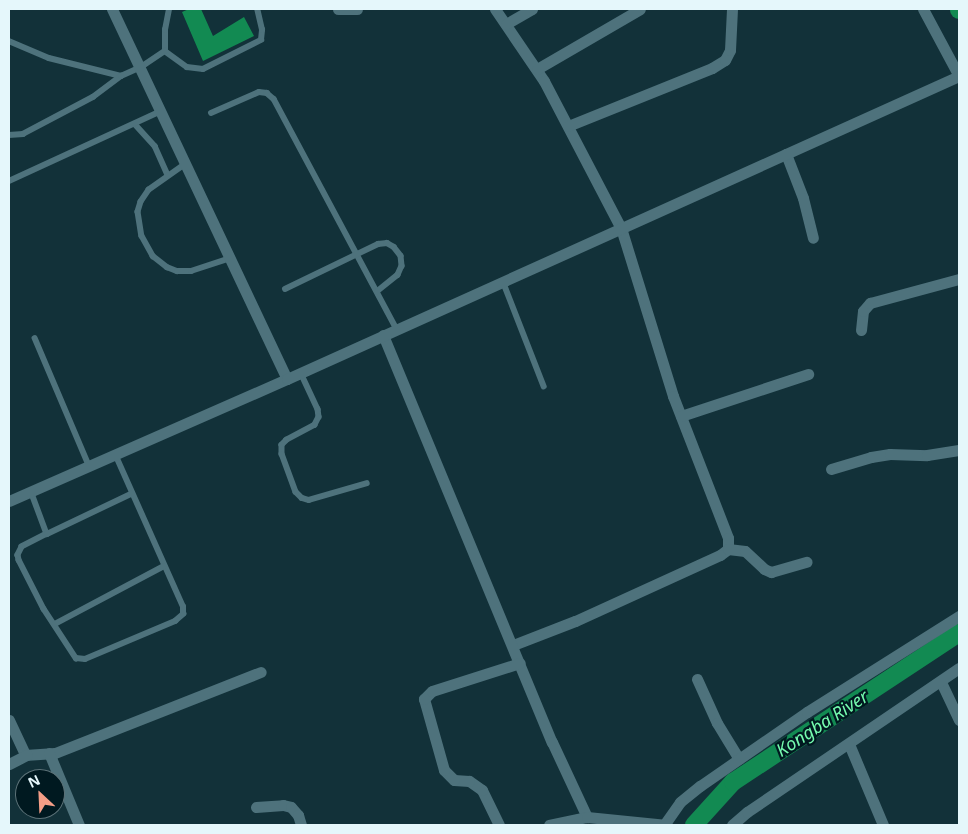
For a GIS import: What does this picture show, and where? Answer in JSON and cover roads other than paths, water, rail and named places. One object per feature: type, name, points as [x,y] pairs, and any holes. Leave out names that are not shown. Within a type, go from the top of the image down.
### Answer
[{"type":"street","points":[[112,9],[287,379]]},
{"type":"street","points":[[338,9],[357,9]]},
{"type":"street","points":[[495,9],[537,69],[621,228],[663,366],[728,538],[728,549]]},
{"type":"street","points":[[506,24],[532,9]]},
{"type":"street","points":[[537,69],[640,9]]},
{"type":"street","points":[[568,126],[712,68],[725,60],[730,50],[732,9]]},
{"type":"street","points":[[9,502],[301,373],[959,76],[922,9]]},
{"type":"street","points":[[786,154],[803,198],[813,238]]},
{"type":"street","points":[[862,330],[863,311],[870,303],[959,279]]},
{"type":"street","points":[[383,335],[552,742],[587,817]]},
{"type":"street","points":[[681,416],[808,374]]},
{"type":"street","points":[[831,469],[881,455],[927,455],[959,450]]},
{"type":"street","points":[[513,645],[574,621],[720,555],[728,549],[745,551],[764,569],[771,572],[779,572],[807,562]]},
{"type":"street","points":[[549,825],[587,817],[665,825],[680,802],[739,759],[807,712],[959,616]]},
{"type":"street","points":[[499,825],[482,790],[469,781],[454,780],[444,770],[424,699],[432,691],[520,663]]},
{"type":"street","points":[[732,825],[747,812],[959,668]]},
{"type":"street","points":[[9,764],[37,754],[62,751],[260,672]]},
{"type":"street","points":[[696,679],[714,717],[739,759]]},
{"type":"street","points":[[941,682],[959,720]]},
{"type":"street","points":[[9,720],[21,750],[37,754],[79,825]]},
{"type":"street","points":[[849,744],[883,825]]},
{"type":"street","points":[[256,807],[283,805],[291,807],[298,816],[301,825]]},
{"type":"lane","points":[[165,51],[168,9]]},
{"type":"lane","points":[[165,51],[187,67],[203,69],[261,40],[262,30],[257,9]]},
{"type":"lane","points":[[9,41],[49,58],[121,76]]},
{"type":"lane","points":[[9,135],[23,134],[93,97],[121,76],[141,68],[165,51]]},
{"type":"lane","points":[[211,113],[259,92],[267,93],[274,99],[397,329]]},
{"type":"lane","points":[[9,181],[161,112]]},
{"type":"lane","points":[[135,124],[155,146],[168,175]]},
{"type":"lane","points":[[186,164],[148,190],[138,212],[142,236],[153,256],[167,267],[191,271],[229,259]]},
{"type":"lane","points":[[285,289],[378,244],[387,243],[394,247],[401,256],[402,266],[398,275],[378,291]]},
{"type":"lane","points":[[503,281],[544,386]]},
{"type":"lane","points":[[35,338],[90,465]]},
{"type":"lane","points":[[301,373],[318,409],[319,418],[315,425],[287,440],[282,445],[282,454],[296,492],[302,498],[309,500],[367,483]]},
{"type":"lane","points":[[115,454],[131,494],[183,607],[183,614],[175,621],[80,660],[71,654],[55,624],[44,609],[20,564],[18,555],[22,547],[131,494]]},
{"type":"lane","points":[[31,492],[48,534]]},
{"type":"lane","points":[[55,624],[164,566]]},
{"type":"waterway","name":"Kongba River","points":[[694,825],[733,782],[959,633]]}]
